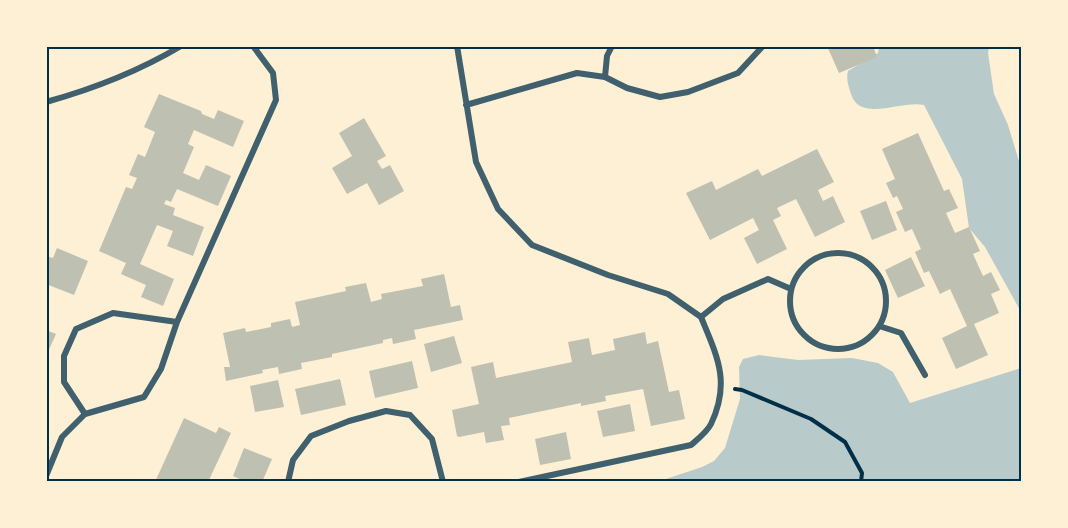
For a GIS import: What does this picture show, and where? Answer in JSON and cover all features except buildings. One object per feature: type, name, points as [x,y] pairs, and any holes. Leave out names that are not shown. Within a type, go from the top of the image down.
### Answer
[{"type":"street","points":[[46,102],[153,63],[181,46]]},
{"type":"street","points":[[46,476],[62,437],[85,414],[144,397],[161,369],[177,322],[276,100],[273,73],[253,46]]},
{"type":"street","points":[[457,46],[476,162],[498,209],[532,245],[608,275],[668,294],[701,317],[719,361],[721,392],[710,426],[692,445],[519,482]]},
{"type":"street","points":[[605,76],[607,56],[612,46]]},
{"type":"street","points":[[466,105],[577,73],[605,76],[627,88],[660,97],[688,92],[738,73],[763,46]]},
{"type":"street","points":[[841,254],[857,257],[870,266],[880,279],[886,295],[885,311],[879,326],[869,338],[856,346],[841,349],[826,348],[812,342],[801,332],[793,319],[790,304],[791,289],[798,274],[809,263],[824,255],[841,254]]},
{"type":"street","points":[[701,317],[723,299],[768,279],[791,289]]},
{"type":"street","points":[[85,414],[64,382],[64,356],[76,329],[113,313],[177,322]]},
{"type":"street","points":[[879,326],[901,333],[925,375]]},
{"type":"street","points":[[288,482],[293,460],[311,436],[349,421],[386,411],[410,416],[432,440],[443,482]]},
{"type":"path","points":[[721,387],[742,390],[811,419],[845,442],[862,473],[861,482]]},
{"type":"shaded area","points":[[879,47],[989,47],[994,94],[1008,125],[1021,168],[1021,312],[985,247],[969,228],[962,179],[924,105],[872,109],[856,103],[851,94],[848,71],[878,53]]},
{"type":"shaded area","points":[[759,355],[798,360],[852,358],[878,363],[893,372],[910,403],[1021,368],[1021,481],[657,482],[714,461],[725,448],[740,399],[739,367],[743,359]]}]
